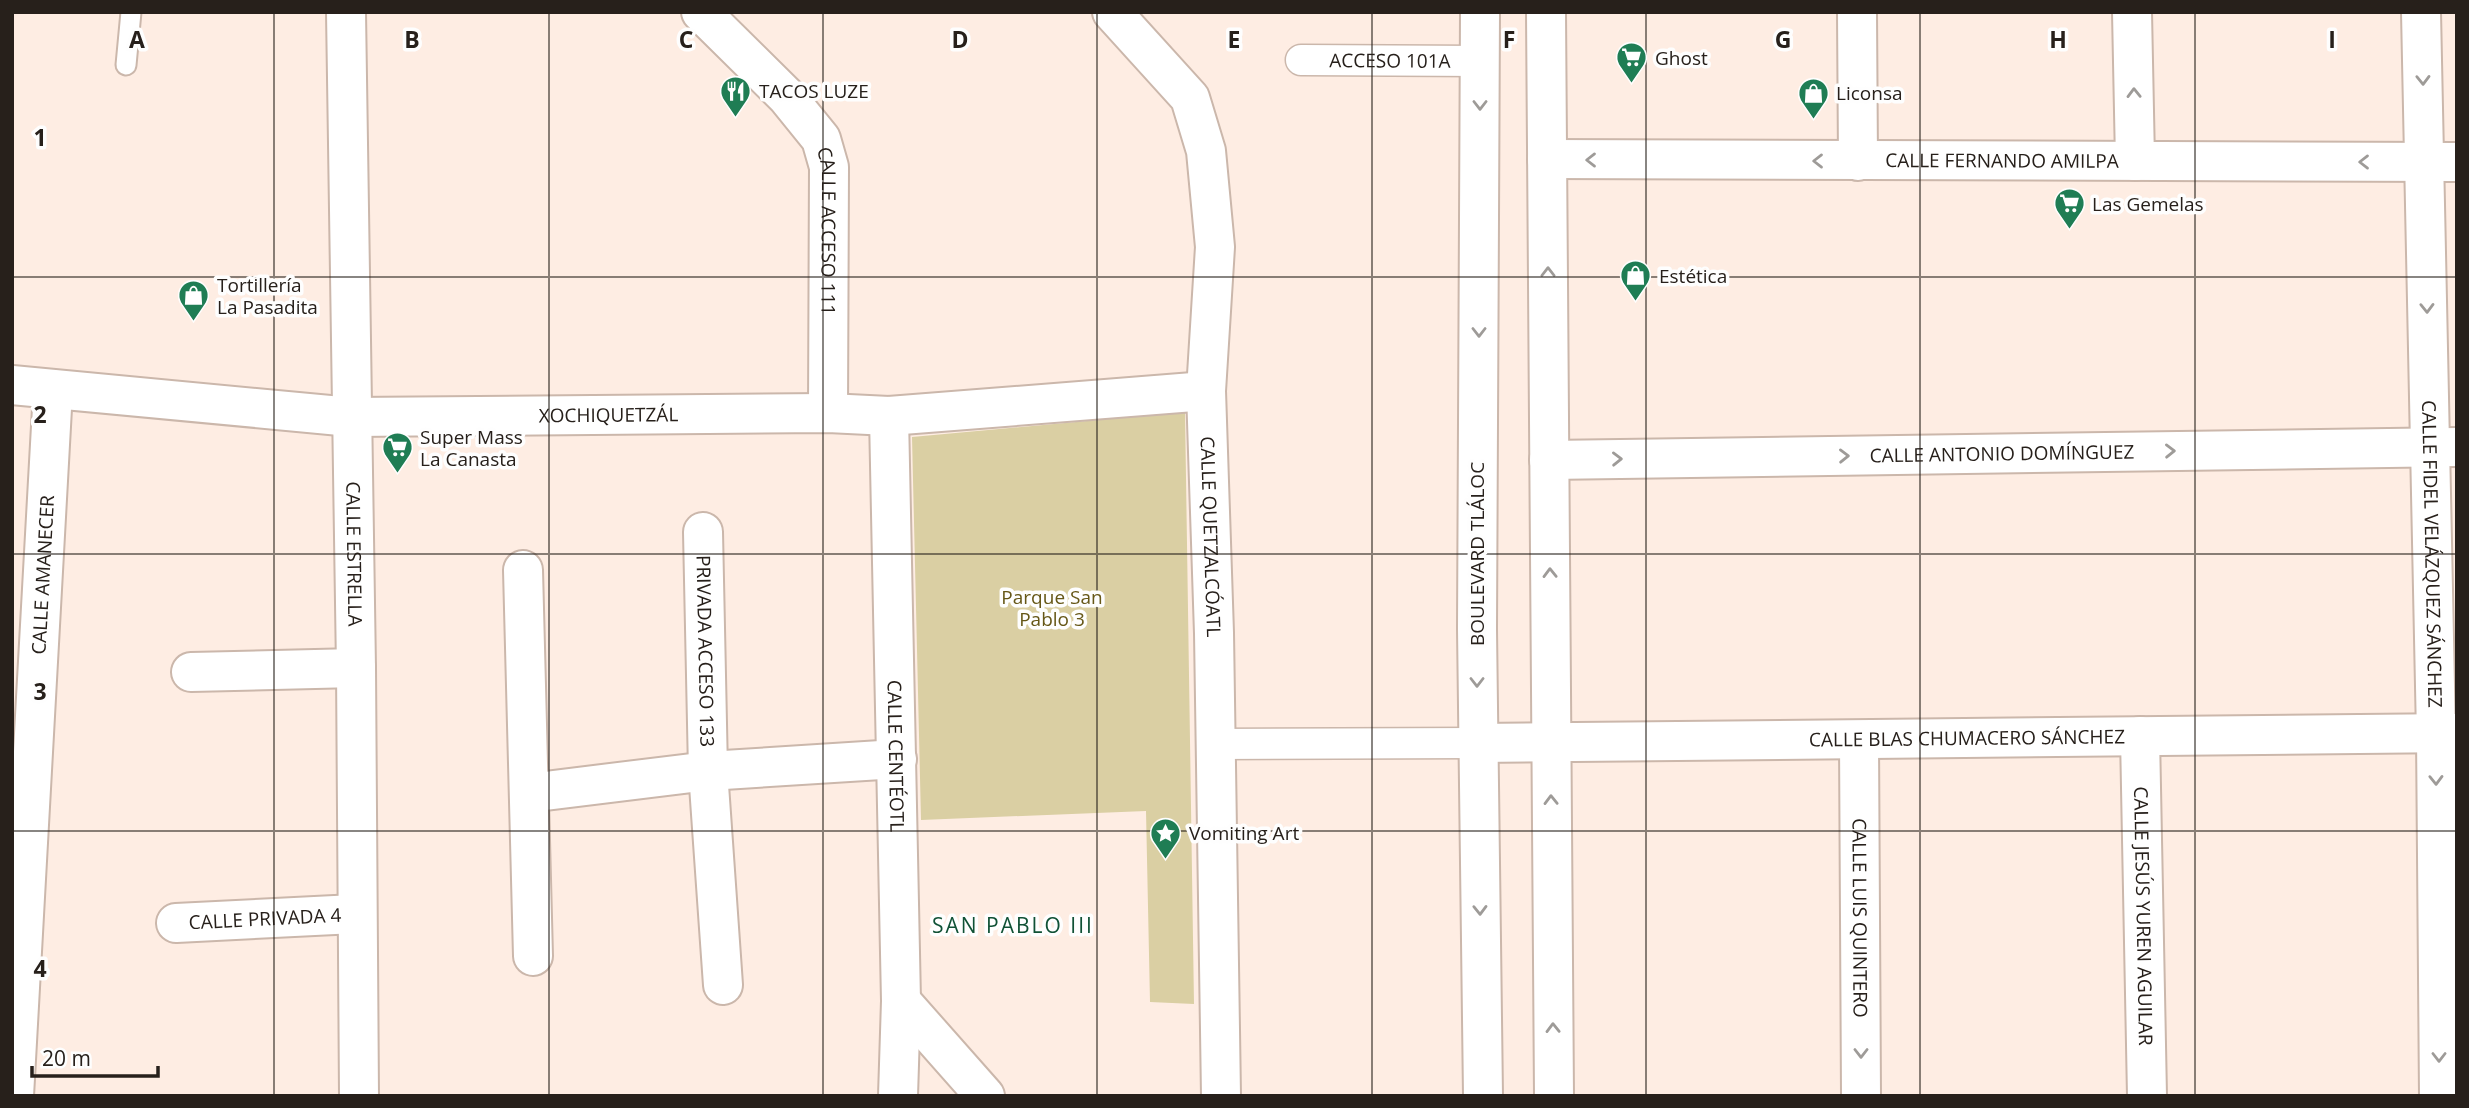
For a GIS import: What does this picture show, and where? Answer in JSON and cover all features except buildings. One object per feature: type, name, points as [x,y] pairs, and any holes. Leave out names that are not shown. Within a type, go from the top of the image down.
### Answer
[{"type":"street","name":"CALLE ESTRELLA","points":[[345,12],[356,668],[355,914],[359,1096]]},
{"type":"street","name":"CALLE ACCESO 111","points":[[701,12],[787,97],[821,139],[828,167],[828,413]]},
{"type":"street","name":"CALLE QUETZALCÓATL","points":[[1112,12],[1190,98],[1206,151],[1215,247],[1206,391],[1214,633],[1221,1096]]},
{"type":"street","name":"BOULEVARD TLÁLOC","points":[[1480,12],[1477,743],[1483,1096]]},
{"type":"street","points":[[1546,12],[1554,1096]]},
{"type":"street","points":[[1857,12],[1858,161]]},
{"type":"street","points":[[2132,12],[2134,161]]},
{"type":"street","name":"CALLE FIDEL VELÁZQUEZ SÁNCHEZ","points":[[2421,12],[2441,162],[2448,1010],[2439,1096]]},
{"type":"street","name":"ACCESO 101A","points":[[1301,60],[1481,61]]},
{"type":"street","name":"CALLE FERNANDO AMILPA","points":[[1547,159],[2441,162]]},
{"type":"street","name":"XOCHIQUETZÁL","points":[[12,385],[351,417],[828,413],[889,416],[1206,391]]},
{"type":"street","name":"CALLE AMANECER","points":[[14,1096],[53,390]]},
{"type":"street","name":"CALLE CENTÉOTL","points":[[889,416],[901,1001],[898,1096]]},
{"type":"street","name":"CALLE ANTONIO DOMÍNGUEZ","points":[[1549,460],[2443,447]]},
{"type":"street","name":"PRIVADA ACCESO 133","points":[[704,532],[708,771],[723,985]]},
{"type":"street","points":[[523,570],[533,956]]},
{"type":"street","points":[[191,672],[356,668]]},
{"type":"street","name":"CALLE BLAS CHUMACERO SÁNCHEZ","points":[[1477,743],[2446,733]]},
{"type":"street","name":"CALLE JESÚS YUREN AGUILAR","points":[[2140,736],[2147,1096]]},
{"type":"street","name":"CALLE LUIS QUINTERO","points":[[1859,740],[1861,1096]]},
{"type":"street","points":[[1214,744],[1477,743]]},
{"type":"street","name":"PRIVADA ACCESO 133","points":[[529,793],[708,771],[897,759]]},
{"type":"street","name":"CALLE PRIVADA 4","points":[[176,923],[355,914]]},
{"type":"street","points":[[901,1001],[985,1096]]},
{"type":"lane","points":[[126,65],[131,12]]},
{"type":"green space","name":"Parque San Pablo 3","points":[[1185,412],[1194,1004],[1150,1002],[1146,811],[921,820],[912,437]]},
{"type":"place","name":"Ghost","points":[[1632,85]]},
{"type":"place","name":"TACOS LUZE","points":[[736,118]]},
{"type":"place","name":"Liconsa","points":[[1813,120]]},
{"type":"place","name":"Las Gemelas","points":[[2069,231]]},
{"type":"place","name":"Estética","points":[[1636,303]]},
{"type":"place","name":"Tortillería La Pasadita","points":[[194,323]]},
{"type":"place","name":"Super Mass La Canasta","points":[[397,475]]},
{"type":"place","name":"Vomiting Art","points":[[1166,860]]},
{"type":"district","name":"SAN PABLO III","points":[[1013,926]]}]
